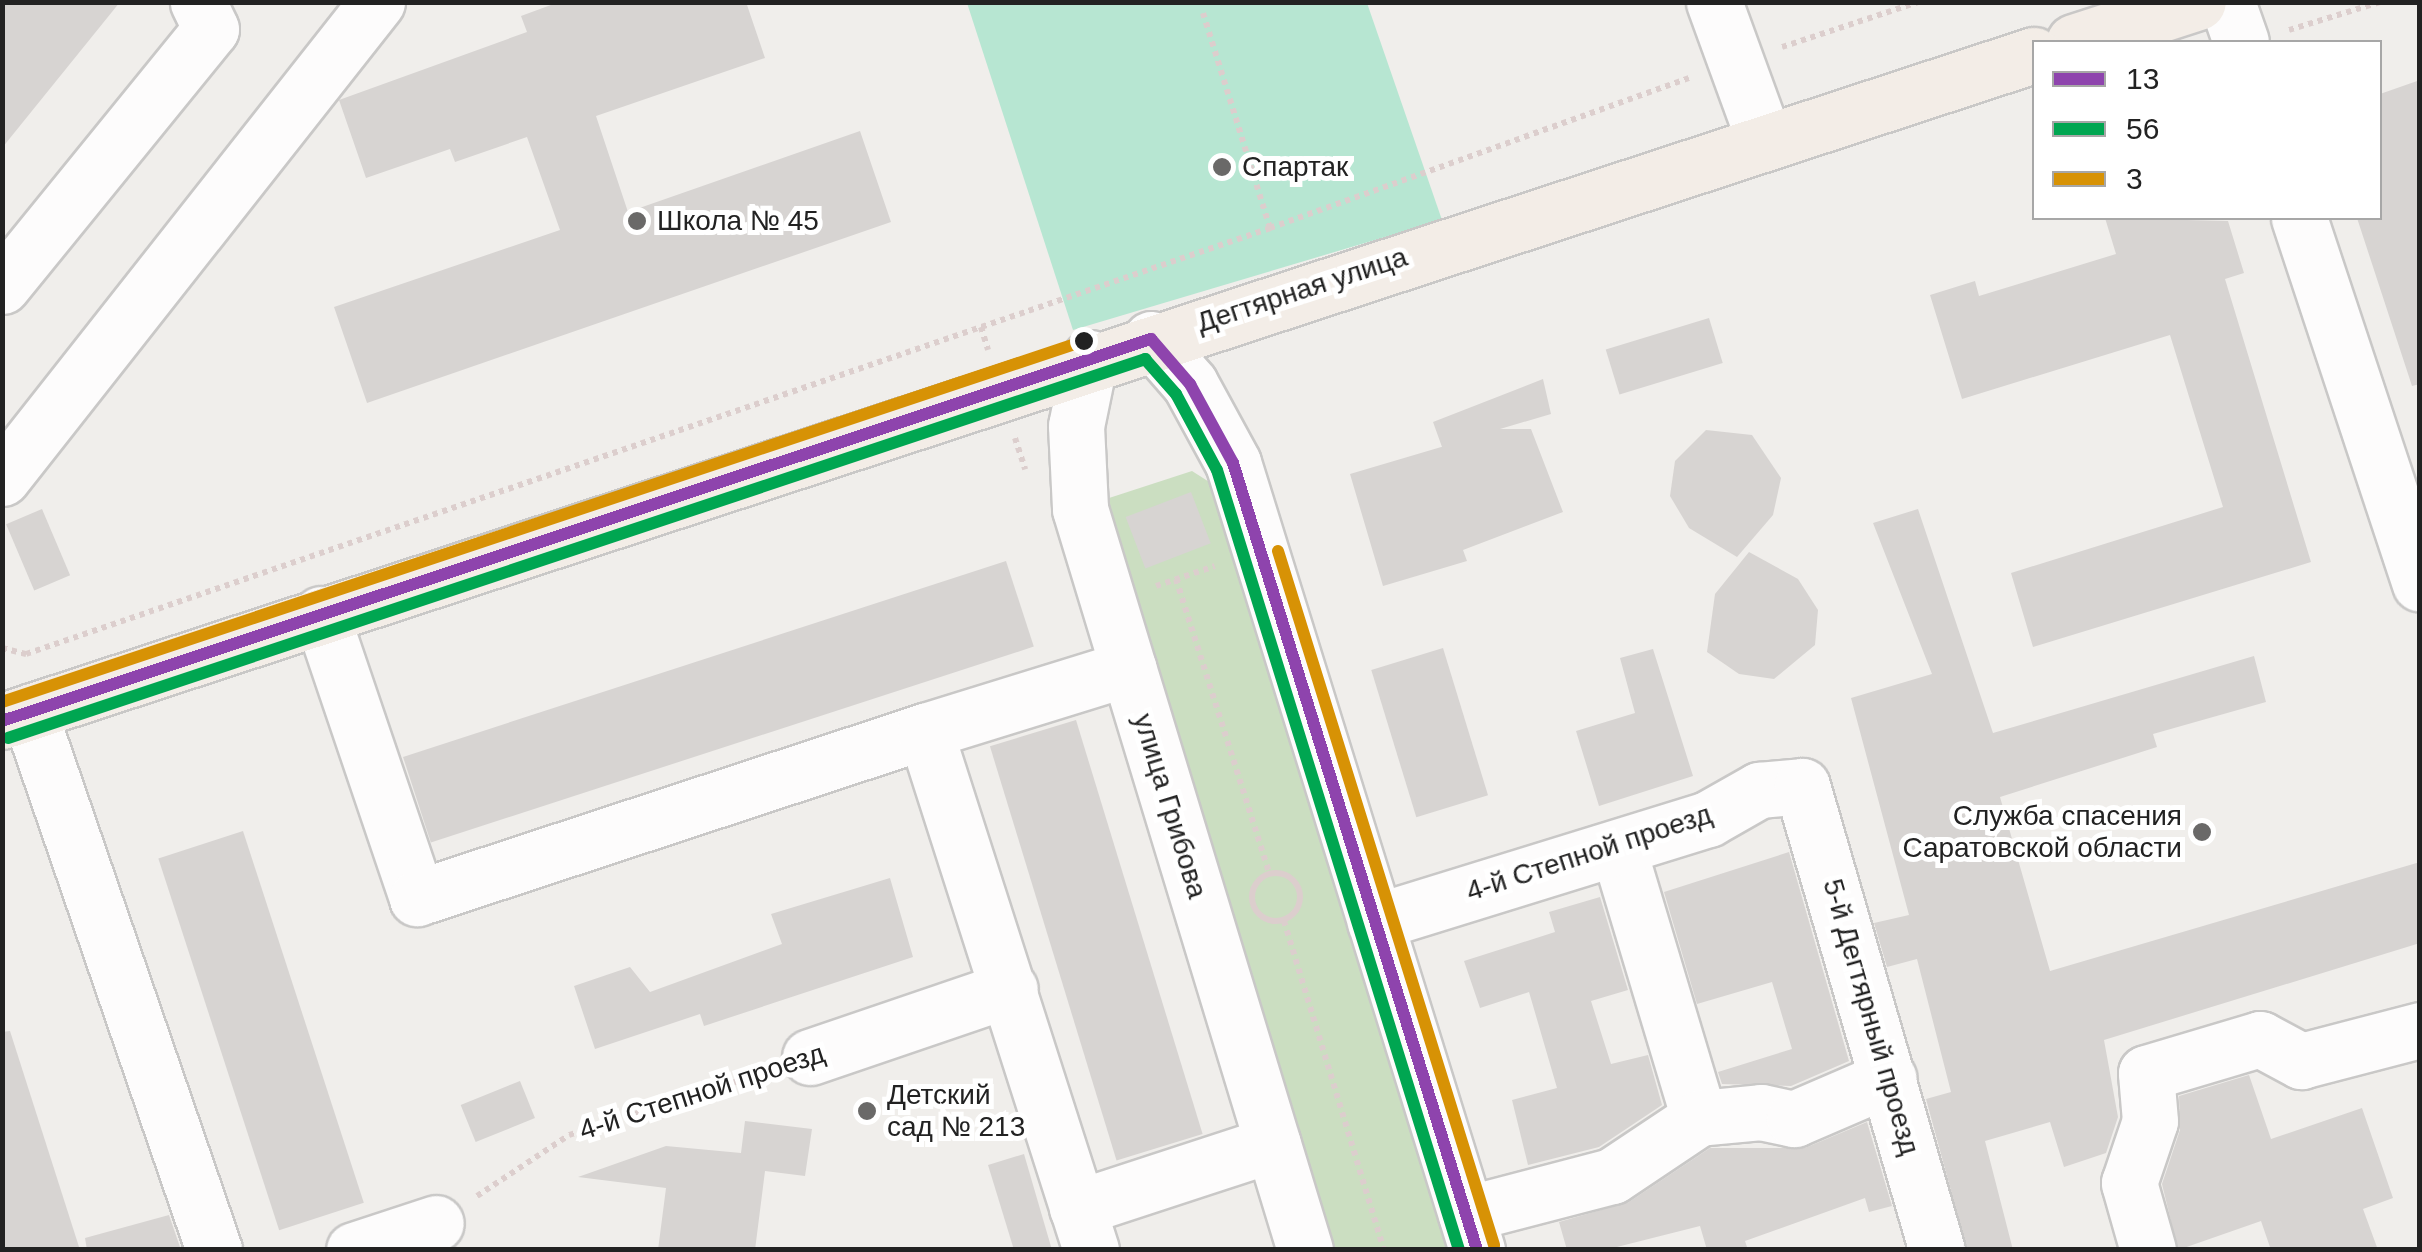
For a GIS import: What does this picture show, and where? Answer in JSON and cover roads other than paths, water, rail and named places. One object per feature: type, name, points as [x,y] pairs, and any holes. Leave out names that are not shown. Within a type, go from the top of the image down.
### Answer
[{"type":"main road","points":[[2080,40],[2198,2]]},
{"type":"main road","name":"Дегтярная улица","points":[[16,716],[1090,358],[2032,56]]},
{"type":"street","points":[[2,286],[211,30],[198,2]]},
{"type":"street","points":[[5,469],[377,2]]},
{"type":"street","points":[[1714,2],[1764,142]]},
{"type":"street","points":[[2227,2],[2254,40]]},
{"type":"street","points":[[2299,220],[2420,584]]},
{"type":"street","points":[[1151,339],[1190,384],[1232,463],[1471,1232],[1612,1176],[1699,1118],[1761,1112],[1794,1119],[1888,1078]]},
{"type":"street","name":"улица Грибова","points":[[1090,358],[1076,426],[1080,508],[1305,1250]]},
{"type":"street","points":[[321,614],[417,898],[1128,668]]},
{"type":"street","points":[[16,716],[214,1250]]},
{"type":"street","points":[[925,731],[1084,1229],[1273,1144]]},
{"type":"street","name":"4-й Степной проезд","points":[[1375,922],[1708,819],[1759,790],[1802,786]]},
{"type":"street","name":"5-й Дегтярный проезд","points":[[1802,786],[1937,1250]]},
{"type":"street","points":[[1618,848],[1699,1118]]},
{"type":"street","name":"4-й Степной проезд","points":[[810,1058],[1010,989]]},
{"type":"street","points":[[2148,1250],[2129,1184],[2150,1122],[2146,1073],[2260,1039],[2301,1061],[2420,1030]]},
{"type":"street","points":[[354,1250],[436,1223]]},
{"type":"place","name":"Спартак","points":[[1222,167]]},
{"type":"place","name":"Школа № 45","points":[[637,221]]},
{"type":"place","name":"Служба спасения Саратовской области","points":[[2202,832]]},
{"type":"place","name":"Детский сад № 213","points":[[867,1111]]}]
